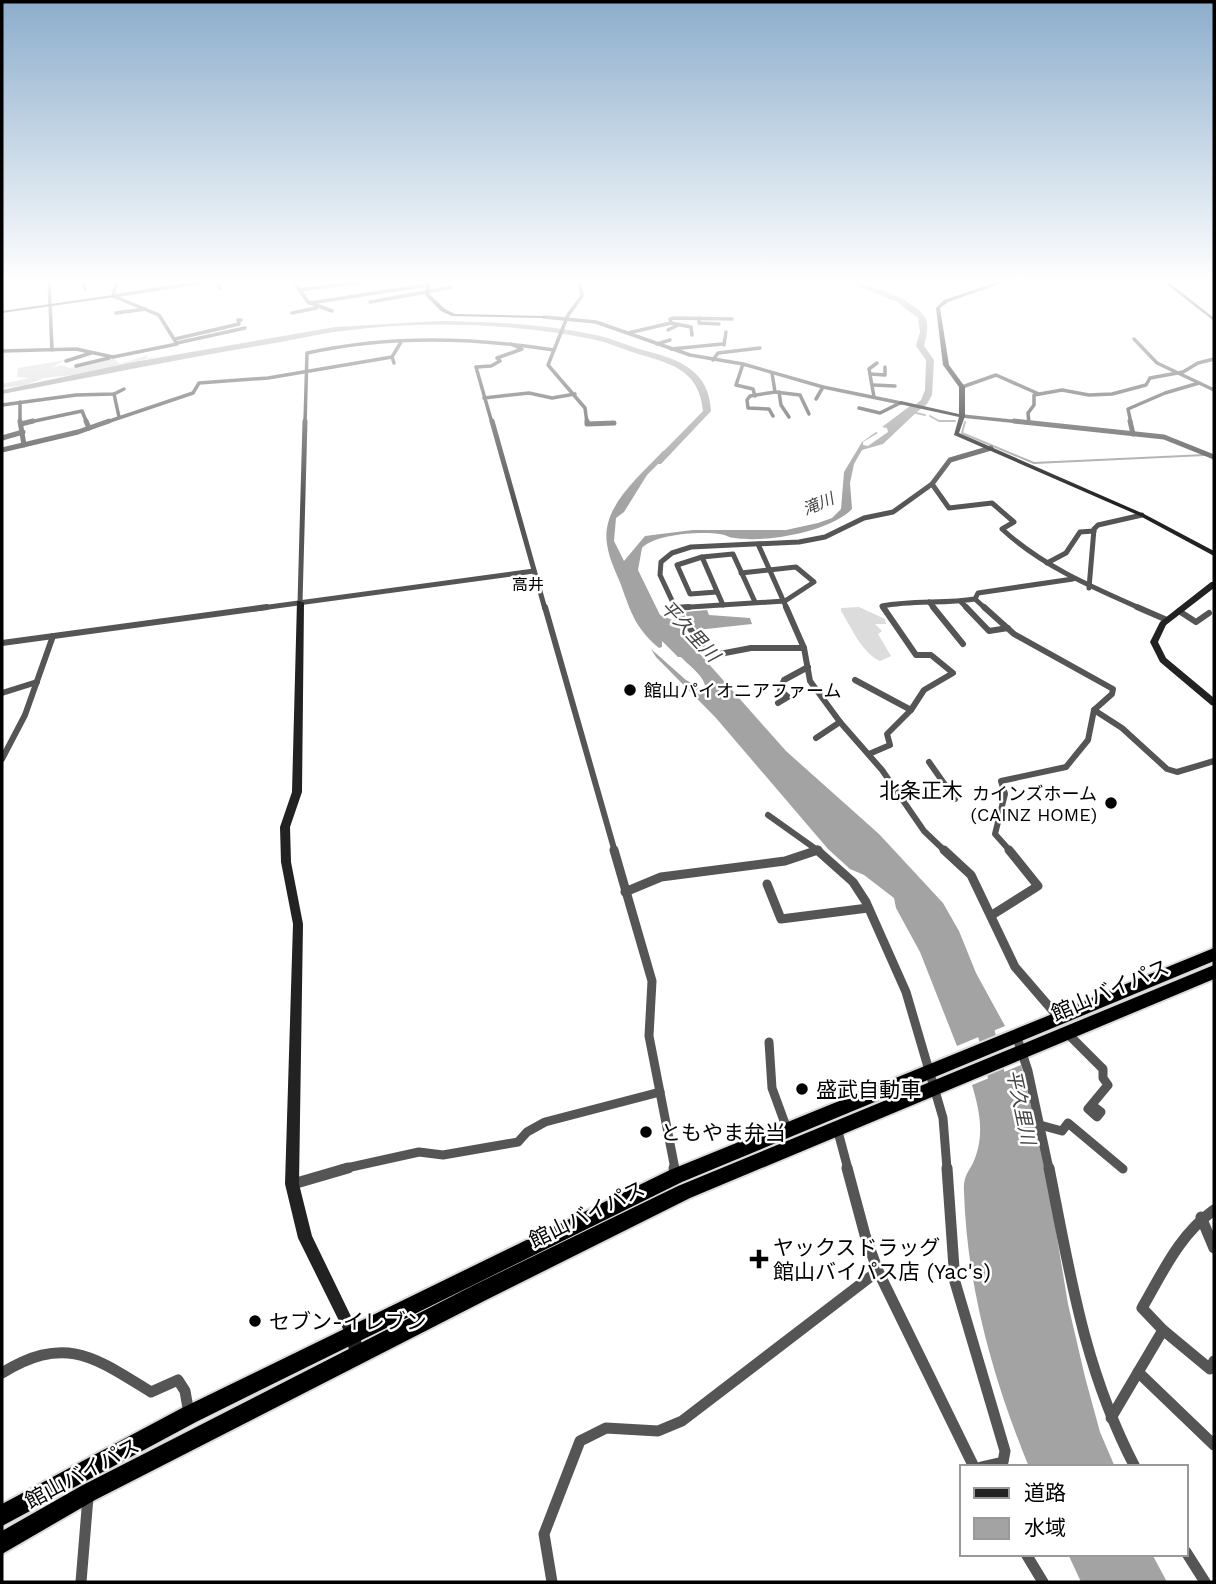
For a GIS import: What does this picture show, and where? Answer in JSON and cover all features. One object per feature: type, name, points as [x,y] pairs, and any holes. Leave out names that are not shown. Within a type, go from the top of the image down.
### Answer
[{"type":"highway","name":"館山バイパス","points":[[2,1543],[88,1493],[684,1192],[836,1128],[1014,1036],[1214,954]]},
{"type":"highway","name":"館山バイパス","points":[[2,1515],[189,1415],[676,1175],[788,1129],[934,1078],[1021,1052],[1214,972]]},
{"type":"street","points":[[66,361],[89,354]]},
{"type":"street","points":[[98,354],[113,357]]},
{"type":"street","points":[[76,366],[125,354]]},
{"type":"street","points":[[307,354],[297,792],[285,827],[286,862],[298,924],[292,1184],[304,1238],[353,1335],[356,1356]]},
{"type":"street","points":[[394,354],[394,363]]},
{"type":"street","points":[[508,354],[497,358],[500,361],[495,365],[475,367],[625,892],[653,981],[648,1016],[649,1036],[676,1175]]},
{"type":"street","points":[[552,354],[548,365],[585,408],[587,424],[614,423]]},
{"type":"street","points":[[690,354],[823,387],[962,416],[1170,439],[1214,457]]},
{"type":"street","points":[[713,360],[717,354]]},
{"type":"street","points":[[944,354],[946,365],[962,387],[962,416],[956,434],[1142,515],[1214,554]]},
{"type":"street","points":[[1148,354],[1154,361],[1214,390]]},
{"type":"street","points":[[85,360],[104,355]]},
{"type":"street","points":[[2,450],[89,428],[193,393],[199,383],[268,378],[307,369],[392,357]]},
{"type":"street","points":[[1030,424],[1028,413],[1034,405],[1034,395],[1062,390],[1088,395],[1112,394],[1146,385],[1150,379],[1180,373],[1198,363],[1214,359]]},
{"type":"street","points":[[874,397],[869,369],[877,363]]},
{"type":"street","points":[[743,365],[736,385],[753,389],[755,396]]},
{"type":"street","points":[[871,374],[886,375],[885,367]]},
{"type":"street","points":[[772,373],[781,405],[789,417]]},
{"type":"street","points":[[962,387],[996,375],[1039,394]]},
{"type":"street","points":[[1133,434],[1128,409],[1165,393],[1199,383]]},
{"type":"street","points":[[873,385],[895,386]]},
{"type":"street","points":[[816,399],[823,387]]},
{"type":"street","points":[[2,405],[76,395],[114,394],[124,389]]},
{"type":"street","points":[[1214,390],[1209,391],[1214,396]]},
{"type":"street","points":[[773,416],[769,409],[748,408],[747,398],[777,392],[800,395],[809,414]]},
{"type":"street","points":[[484,398],[529,393],[552,398],[575,394]]},
{"type":"street","points":[[114,394],[118,417]]},
{"type":"street","points":[[20,402],[23,432],[21,436],[24,445]]},
{"type":"street","points":[[859,408],[875,415],[901,403]]},
{"type":"street","points":[[21,424],[82,411],[89,428]]},
{"type":"street","points":[[2,438],[23,432]]},
{"type":"street","points":[[804,648],[751,648],[709,656],[691,635],[675,608],[661,576],[660,566],[664,559],[674,552],[691,547],[799,542],[825,537],[864,518],[893,512],[932,484],[953,458],[991,448]]},
{"type":"street","points":[[932,484],[949,509],[994,505],[1014,522],[1002,528],[1002,531],[1018,544],[1089,589],[1167,620]]},
{"type":"street","points":[[1089,589],[1094,531],[1098,525],[1142,515]]},
{"type":"street","points":[[1047,562],[1066,553],[1080,532],[1094,531]]},
{"type":"street","points":[[758,544],[804,648],[810,681],[840,722],[869,754],[924,831],[971,875],[1015,967],[1059,1018]]},
{"type":"street","points":[[717,592],[690,594],[677,565],[702,557],[733,554],[755,602]]},
{"type":"street","points":[[702,557],[723,605]]},
{"type":"street","points":[[675,608],[785,601],[814,582],[796,567],[741,573]]},
{"type":"street","points":[[2,643],[534,571]]},
{"type":"street","points":[[869,754],[890,745],[887,734],[911,710],[924,690],[953,673],[931,655],[916,655],[882,606],[900,602],[961,602],[975,598],[978,593],[1073,579]]},
{"type":"street","points":[[1214,584],[1167,620],[1155,636],[1158,654],[1214,704]]},
{"type":"street","points":[[975,598],[1008,628],[1113,688],[1112,694],[1094,710],[1088,740],[1066,767],[1048,774],[1012,777],[1001,781],[1005,794],[995,834],[1038,886],[992,915]]},
{"type":"street","points":[[929,602],[963,645]]},
{"type":"street","points":[[961,602],[989,631],[1008,628]]},
{"type":"street","points":[[1179,611],[1196,622],[1209,613]]},
{"type":"street","points":[[2,759],[10,747],[37,682],[53,636]]},
{"type":"street","points":[[778,703],[788,697],[780,690],[784,680],[808,667]]},
{"type":"street","points":[[855,680],[911,710]]},
{"type":"street","points":[[2,693],[37,682]]},
{"type":"street","points":[[1094,710],[1122,728],[1167,769],[1177,772],[1214,761]]},
{"type":"street","points":[[816,738],[840,722]]},
{"type":"street","points":[[929,762],[955,799]]},
{"type":"street","points":[[768,816],[793,831],[842,868],[868,908],[906,992],[934,1078],[945,1133],[955,1282],[1005,1451],[1003,1462],[990,1465]]},
{"type":"street","points":[[625,892],[661,877],[785,860],[818,850]]},
{"type":"street","points":[[767,884],[781,919],[868,908]]},
{"type":"street","points":[[1066,1033],[1103,1069],[1102,1078],[1108,1085],[1092,1105]]},
{"type":"street","points":[[1014,1036],[1021,1052],[1040,1125],[1066,1270],[1086,1350],[1111,1418],[1134,1465]]},
{"type":"street","points":[[769,1042],[772,1088],[788,1129]]},
{"type":"street","points":[[292,1184],[360,1164],[419,1152],[443,1155],[518,1142],[527,1132],[545,1122],[660,1092]]},
{"type":"street","points":[[1040,1125],[1062,1131],[1068,1123],[1123,1169]]},
{"type":"street","points":[[836,1128],[865,1236],[878,1271],[973,1465]]},
{"type":"street","points":[[1214,1210],[1202,1217],[1185,1237],[1142,1308],[1163,1330],[1210,1368],[1214,1361]]},
{"type":"street","points":[[1202,1217],[1214,1248]]},
{"type":"street","points":[[552,1582],[544,1534],[580,1441],[606,1428],[658,1431],[682,1421],[878,1271]]},
{"type":"street","points":[[1111,1418],[1163,1330]]},
{"type":"street","points":[[2,1373],[31,1356],[56,1352],[88,1354],[151,1392],[178,1380],[185,1391],[189,1415]]},
{"type":"street","points":[[1138,1372],[1214,1445]]},
{"type":"street","points":[[81,1582],[88,1493]]},
{"type":"street","points":[[1188,1555],[1205,1582]]},
{"type":"street","points":[[1027,1556],[1043,1582]]},
{"type":"shaded area","points":[[148,355],[146,358],[159,356],[84,374],[44,378],[26,385],[2,388],[2,384],[30,378],[17,377],[18,368],[65,360],[52,368],[62,365],[69,368],[114,358],[120,364]]},
{"type":"shaded area","points":[[859,607],[885,619],[886,624],[875,624],[882,631],[878,634],[891,656],[880,661],[867,652],[841,611],[841,608]]},
{"type":"water","points":[[910,406],[921,408],[883,444],[862,450],[854,464],[850,483],[852,509],[842,517],[813,530],[763,539],[701,533],[657,539],[642,548],[638,570],[660,615],[675,621],[692,645],[786,751],[879,834],[943,903],[1005,1026],[957,1046],[920,952],[896,908],[894,898],[864,875],[850,869],[828,849],[716,718],[656,657],[651,649],[686,680],[706,692],[701,677],[662,641],[662,647],[659,648],[635,620],[607,544],[607,530],[616,504],[663,451],[670,450],[647,475],[624,512],[616,518],[614,541],[624,561],[645,536],[693,530],[786,530],[832,518],[841,509],[844,472],[862,442],[878,433],[863,442],[863,445],[868,446],[888,432],[887,428],[882,427]]},
{"type":"water","points":[[707,610],[709,615],[750,618],[752,624],[697,630],[684,612]]},
{"type":"water","points":[[1021,1065],[1045,1165],[1068,1304],[1100,1432],[1114,1465],[1028,1465],[1016,1434],[993,1366],[970,1263],[964,1192],[965,1180],[977,1153],[980,1134],[979,1114],[972,1085]]},
{"type":"water","points":[[1069,1556],[1153,1556],[1167,1582],[1081,1582]]},
{"type":"waterway","name":"平久里川","points":[[2,392],[189,354]]},
{"type":"waterway","name":"平久里川","points":[[648,354],[672,362],[693,375],[706,396],[707,411],[658,462]]},
{"type":"waterway","name":"滝川","points":[[905,417],[924,402],[928,395],[930,360],[926,354]]},
{"type":"waterway","points":[[916,413],[925,415]]},
{"type":"waterway","points":[[930,416],[939,421],[955,421]]},
{"type":"waterway","points":[[965,422],[962,433],[1034,463],[1205,455]]},
{"type":"waterway","name":"平久里川","points":[[982,1015],[1000,1091]]},
{"type":"place","name":"館山パイオニアファーム","points":[[630,690]]},
{"type":"place","name":"カインズホーム (CAINZ HOME)","points":[[1111,803]]},
{"type":"place","name":"盛武自動車","points":[[802,1089]]},
{"type":"place","name":"ともやま弁当","points":[[646,1132]]},
{"type":"place","name":"ヤックスドラッグ 館山バイパス店 (Yac's)","points":[[759,1259]]},
{"type":"place","name":"セブン-イレブン","points":[[255,1321]]},
{"type":"district","name":"高井","points":[[528,584]]},
{"type":"district","name":"北条正木","points":[[921,790]]}]
